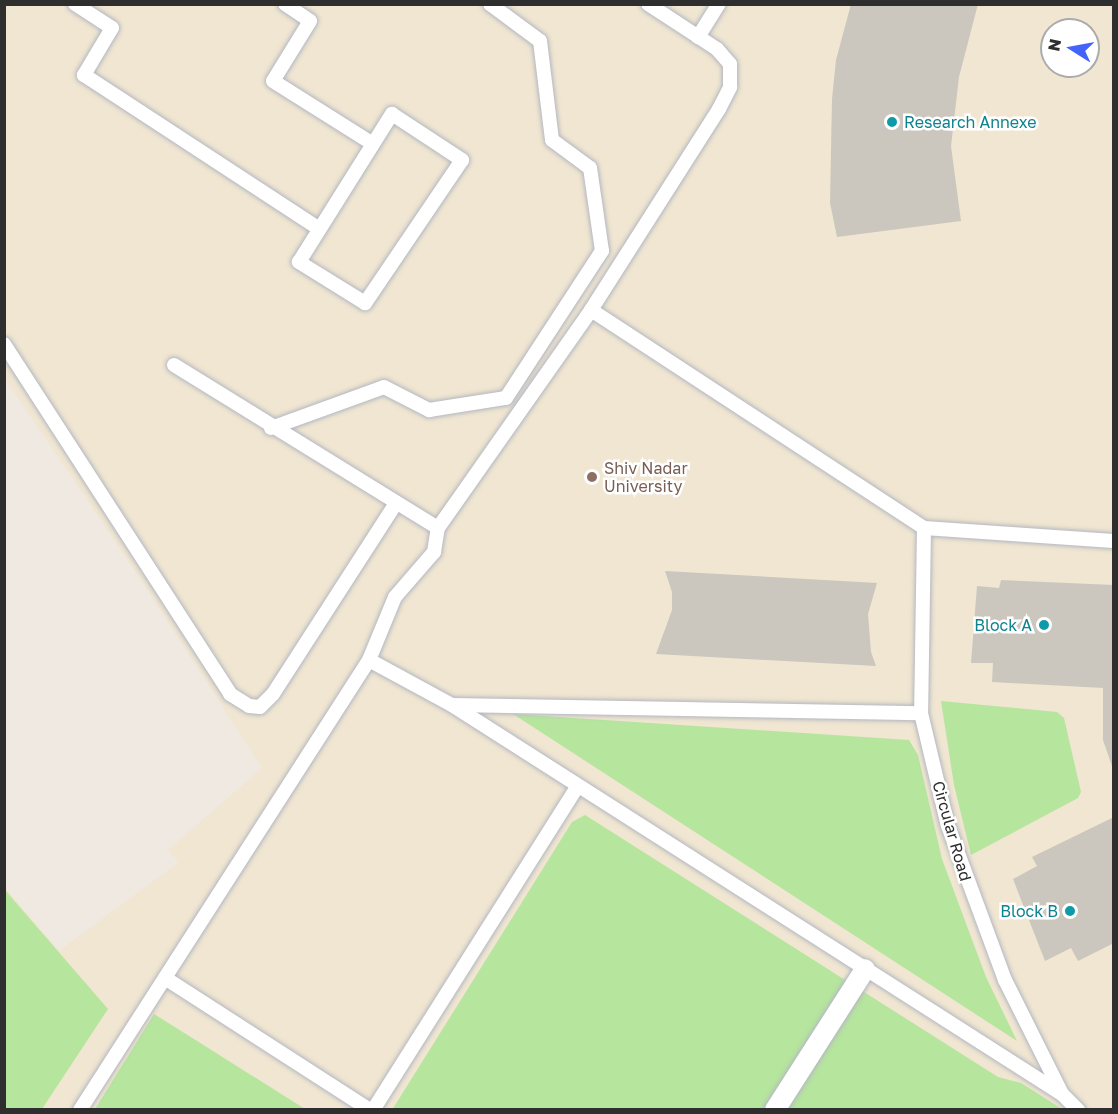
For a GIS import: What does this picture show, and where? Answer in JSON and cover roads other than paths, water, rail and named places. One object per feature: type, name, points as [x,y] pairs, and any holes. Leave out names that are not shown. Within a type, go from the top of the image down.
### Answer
[{"type":"street","points":[[775,1110],[865,969]]},
{"type":"lane","points":[[75,4],[111,28],[84,75],[319,229]]},
{"type":"lane","points":[[285,4],[310,21],[273,81],[373,144]]},
{"type":"lane","points":[[271,428],[384,387],[429,411],[506,398],[603,251],[590,168],[552,140],[540,41],[490,4]]},
{"type":"lane","points":[[80,1110],[369,660],[395,597],[434,552],[438,528],[591,310],[694,153],[730,87],[730,64],[717,49],[648,4]]},
{"type":"lane","points":[[698,37],[719,4]]},
{"type":"lane","points":[[392,114],[462,160],[365,303],[299,262],[319,229],[392,114]]},
{"type":"lane","points":[[591,310],[924,528],[1113,541]]},
{"type":"lane","points":[[4,344],[230,694],[249,706],[260,707],[273,694],[395,505]]},
{"type":"lane","points":[[174,365],[395,505],[438,528]]},
{"type":"lane","name":"Circular Road","points":[[924,528],[921,713],[959,867],[1005,980],[1062,1094],[1078,1110]]},
{"type":"lane","points":[[369,660],[452,705],[1062,1094]]},
{"type":"lane","points":[[452,705],[921,713]]},
{"type":"lane","points":[[165,978],[371,1110],[578,786]]},
{"type":"place","name":"Research Annexe","points":[[892,122]]},
{"type":"place","name":"Shiv Nadar University","points":[[592,477]]},
{"type":"place","name":"Block A","points":[[1044,625]]},
{"type":"place","name":"Block B","points":[[1070,911]]}]
